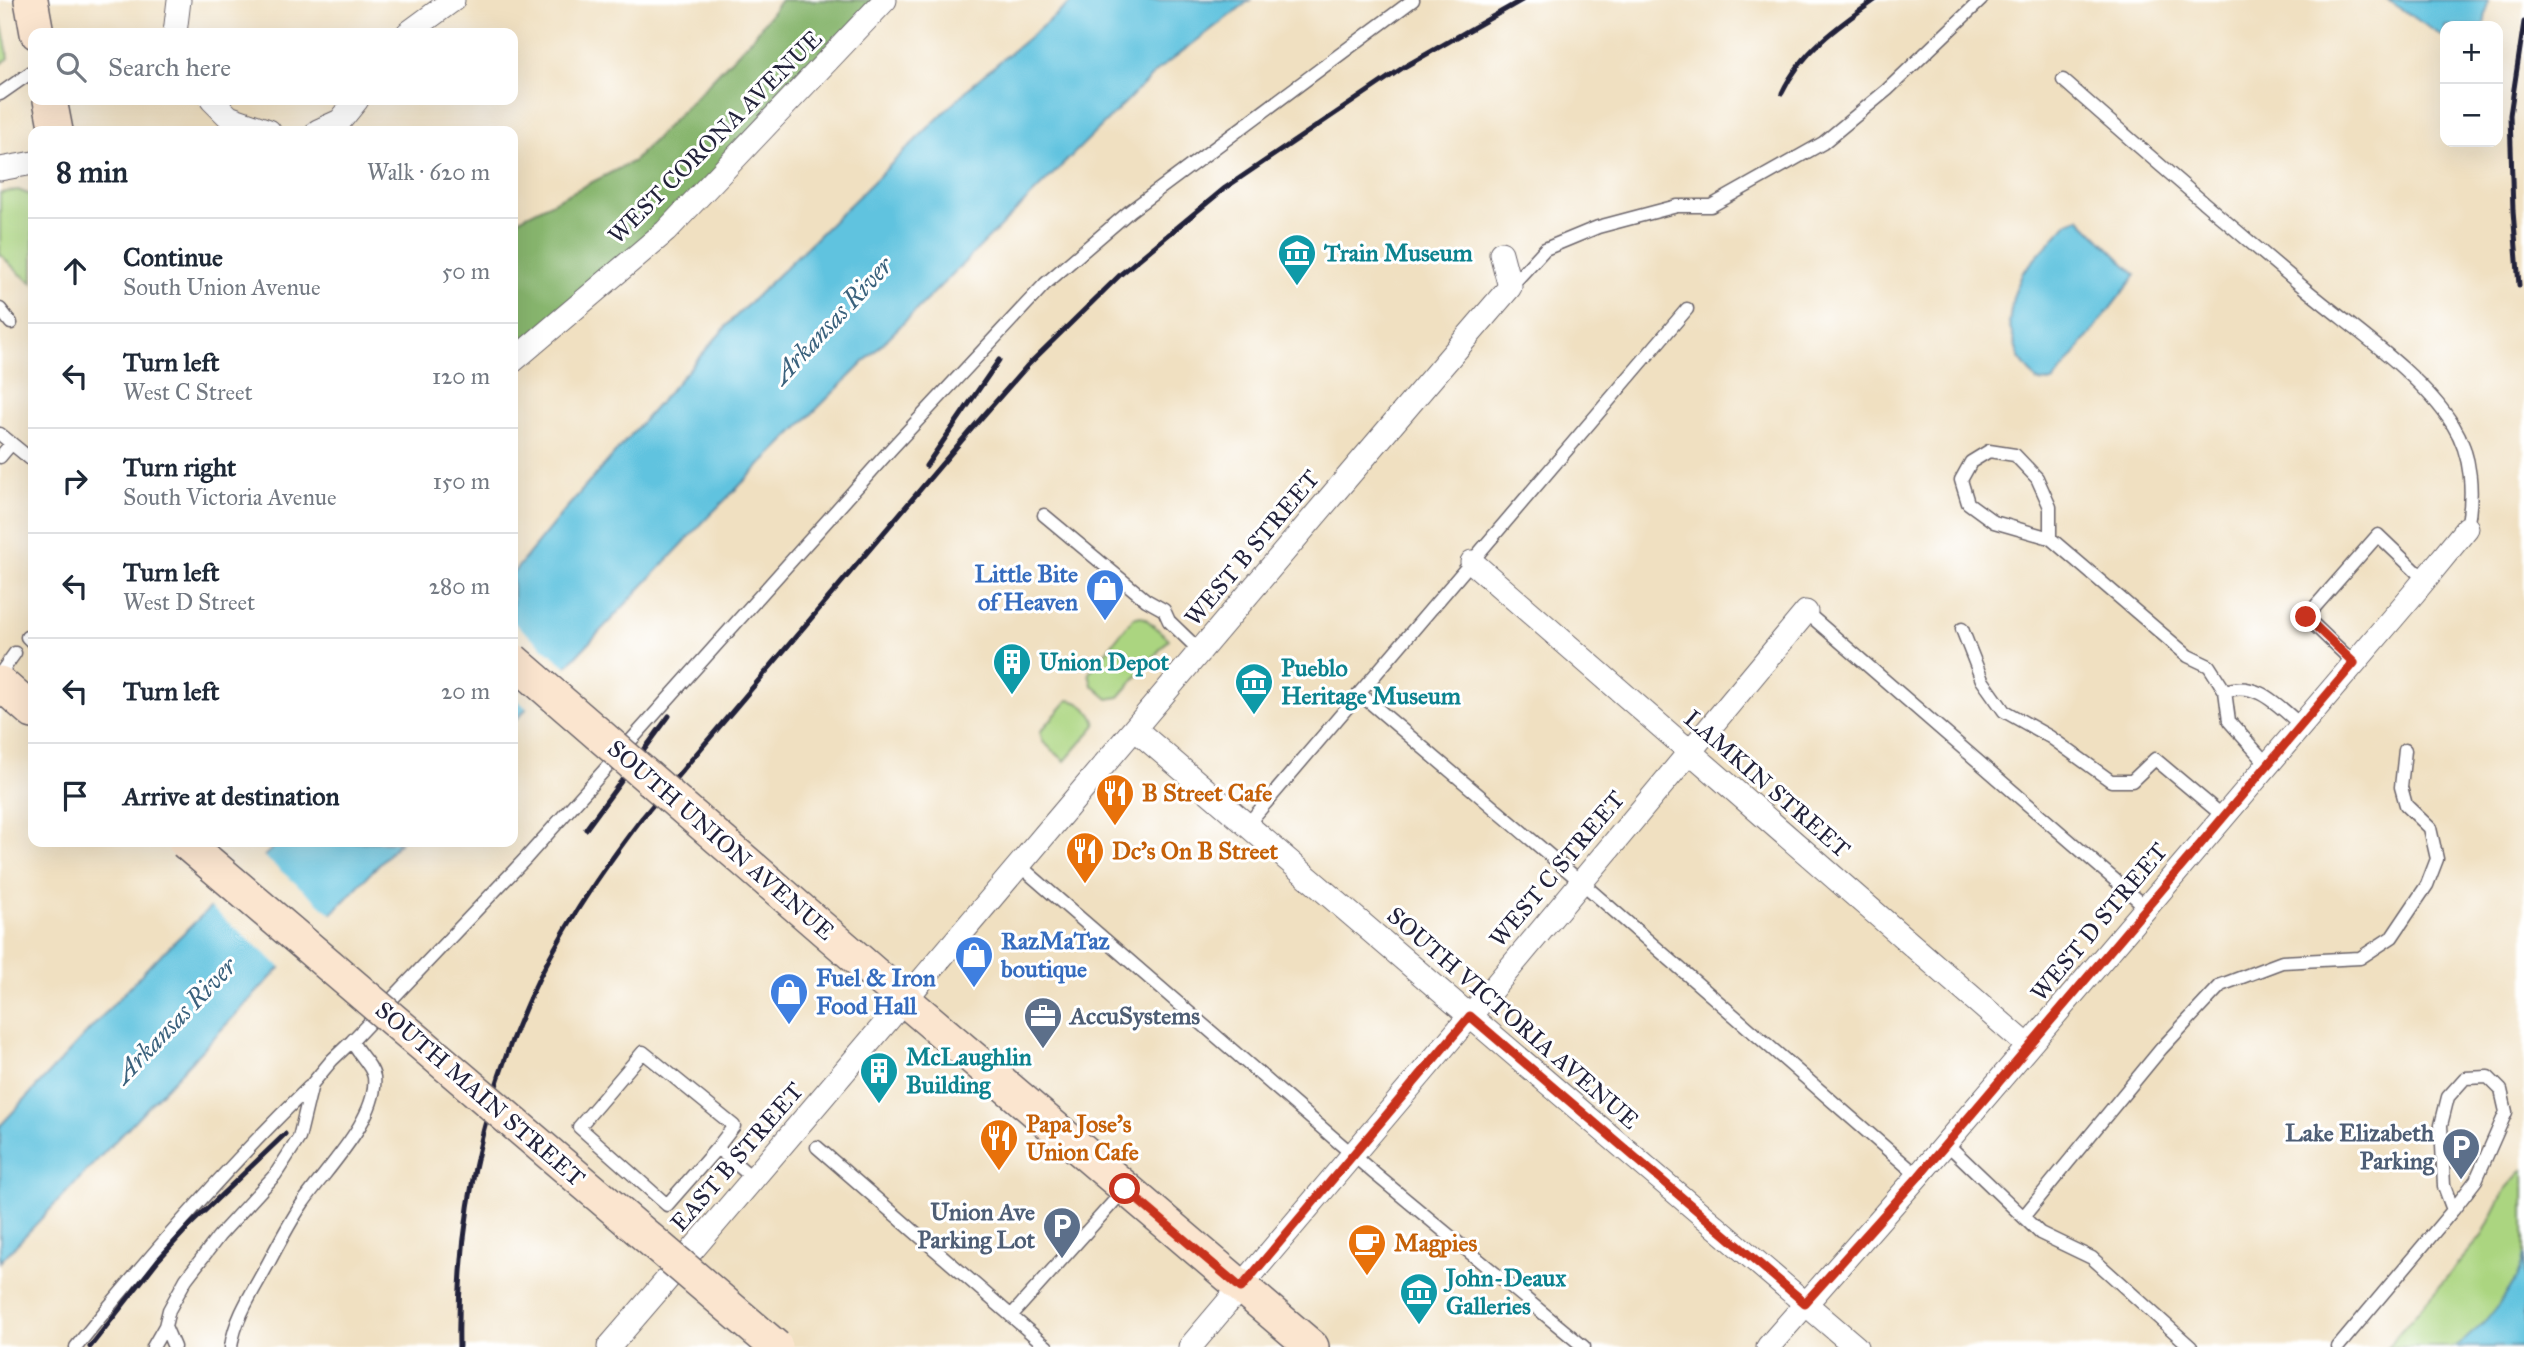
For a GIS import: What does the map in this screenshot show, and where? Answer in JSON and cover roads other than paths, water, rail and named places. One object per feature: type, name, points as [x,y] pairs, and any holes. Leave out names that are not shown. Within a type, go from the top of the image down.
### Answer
[{"type":"street","points":[[31,0],[36,28]]},
{"type":"street","points":[[176,28],[179,0]]},
{"type":"street","points":[[412,28],[429,8],[453,0]]},
{"type":"street","name":"WEST CORONA AVENUE","points":[[518,357],[666,230],[885,0]]},
{"type":"street","points":[[51,105],[55,126]]},
{"type":"street","points":[[217,105],[229,117],[255,126]]},
{"type":"street","points":[[328,126],[340,121],[352,105]]},
{"type":"street","points":[[0,169],[28,164]]},
{"type":"street","points":[[1501,253],[1510,287]]},
{"type":"street","name":"WEST B STREET","points":[[906,1002],[1257,581],[1510,287]]},
{"type":"street","name":"WEST D STREET","points":[[1768,1347],[1919,1176],[2467,528]]},
{"type":"street","name":"LAMKIN STREET","points":[[1472,562],[2028,1046]]},
{"type":"street","name":"WEST C STREET","points":[[1189,1347],[1470,1016],[1806,612]]},
{"type":"street","name":"SOUTH UNION AVENUE","points":[[518,664],[906,1002],[1312,1347]]},
{"type":"street","points":[[0,683],[28,708]]},
{"type":"street","name":"SOUTH VICTORIA AVENUE","points":[[1135,729],[1856,1347]]},
{"type":"street","name":"SOUTH MAIN STREET","points":[[191,847],[776,1347]]},
{"type":"street","name":"EAST B STREET","points":[[609,1347],[906,1002]]},
{"type":"lane","points":[[76,1347],[130,1280],[247,1148],[312,1084],[526,858],[892,448],[1045,284],[1130,211],[1413,0]]},
{"type":"lane","points":[[1510,287],[1545,249],[1598,227],[1677,206],[1711,206],[1823,143],[1887,90],[1981,0]]},
{"type":"lane","points":[[0,94],[28,74]]},
{"type":"lane","points":[[2063,80],[2183,186],[2418,382],[2454,426],[2468,460],[2472,505],[2467,528]]},
{"type":"lane","points":[[0,309],[11,323]]},
{"type":"lane","points":[[1247,825],[1687,309]]},
{"type":"lane","points":[[0,434],[28,457]]},
{"type":"lane","points":[[0,457],[11,444]]},
{"type":"lane","points":[[2050,538],[2050,506],[2037,478],[2014,455],[1989,451],[1971,462],[1961,480],[1968,502],[1994,522],[2050,538],[2188,656],[2210,666],[2225,691],[2229,721],[2267,764]]},
{"type":"lane","points":[[1044,515],[1146,600],[1164,610],[1169,621],[1200,651]]},
{"type":"lane","points":[[2354,663],[2306,617],[2378,535],[2425,580]]},
{"type":"lane","points":[[1806,612],[2146,907]]},
{"type":"lane","points":[[1962,629],[1982,680],[2004,711],[2050,737],[2111,781],[2132,781],[2155,759],[2223,816]]},
{"type":"lane","points":[[0,674],[15,653]]},
{"type":"lane","points":[[2225,691],[2238,686],[2260,691],[2301,725]]},
{"type":"lane","points":[[1360,694],[1919,1176]]},
{"type":"lane","points":[[2024,1216],[2161,1049],[2221,985],[2282,962],[2360,958],[2392,937],[2427,885],[2437,859],[2430,828],[2406,805],[2401,787],[2405,750]]},
{"type":"lane","points":[[1019,865],[1353,1154],[1584,1347]]},
{"type":"lane","points":[[231,1347],[246,1305],[301,1205],[358,1128],[373,1098],[374,1075],[352,1041]]},
{"type":"lane","points":[[643,1052],[734,1126],[717,1147],[667,1205],[579,1127],[643,1052]]},
{"type":"lane","points":[[2338,1347],[2453,1210],[2476,1180],[2506,1111],[2501,1090],[2488,1077],[2465,1079],[2448,1097],[2441,1125],[2442,1150],[2444,1186],[2453,1210]]},
{"type":"lane","points":[[153,1347],[165,1326],[169,1310],[187,1279],[219,1236],[275,1175],[299,1138],[312,1084]]},
{"type":"lane","points":[[1946,1143],[2040,1233],[2092,1258],[2191,1347]]},
{"type":"lane","points":[[717,1147],[753,1178]]},
{"type":"lane","points":[[817,1147],[1047,1347]]},
{"type":"lane","points":[[1011,1316],[1125,1189]]},
{"type":"lane","points":[[165,1326],[174,1347]]},
{"type":"water","name":"Arkansas River","points":[[1074,0],[1250,0],[1158,70],[709,516],[518,718],[518,567],[732,320],[975,82]]},
{"type":"water","points":[[2387,0],[2488,0],[2485,21],[2440,21],[2440,35]]},
{"type":"water","points":[[2079,218],[2136,275],[2053,382],[2037,381],[2019,358],[2009,323],[2013,297],[2023,272],[2068,222]]},
{"type":"water","name":"Arkansas River","points":[[274,847],[395,847],[0,1262],[0,1126],[149,966]]},
{"type":"water","points":[[2524,1255],[2524,1347],[2455,1347],[2476,1330],[2507,1293],[2521,1267]]},
{"type":"railway","points":[[459,1347],[464,1239],[483,1132],[498,1080],[516,1029],[564,932],[601,874],[642,818],[969,432],[1028,365],[1121,274],[1225,188],[1404,67],[1522,0]]},
{"type":"railway","points":[[1782,93],[1810,52],[1834,30],[1875,0]]},
{"type":"railway","points":[[2519,285],[2510,115],[2524,22]]},
{"type":"railway","points":[[926,466],[999,360]]},
{"type":"railway","points":[[586,829],[669,716]]},
{"type":"railway","points":[[90,1347],[158,1260],[191,1224],[285,1134]]},
{"type":"place","name":"Train Museum","points":[[1297,287]]},
{"type":"place","name":"Little Bite of Heaven","points":[[1105,622]]},
{"type":"place","name":"Union Depot","points":[[1012,696]]},
{"type":"place","name":"Pueblo Heritage Museum","points":[[1254,716]]},
{"type":"place","name":"B Street Cafe","points":[[1115,827]]},
{"type":"place","name":"Dc's On B Street","points":[[1085,885]]},
{"type":"place","name":"RazMaTaz boutique","points":[[974,989]]},
{"type":"place","name":"Fuel & Iron Food Hall","points":[[789,1026]]},
{"type":"place","name":"AccuSystems","points":[[1043,1050]]},
{"type":"place","name":"McLaughlin Building","points":[[879,1105]]},
{"type":"place","name":"Papa Jose's Union Cafe","points":[[999,1172]]},
{"type":"place","name":"Lake Elizabeth Parking","points":[[2461,1181]]},
{"type":"place","name":"Union Ave Parking Lot","points":[[1062,1260]]},
{"type":"place","name":"Magpies","points":[[1367,1277]]},
{"type":"place","name":"John-Deaux Galleries","points":[[1419,1326]]}]
